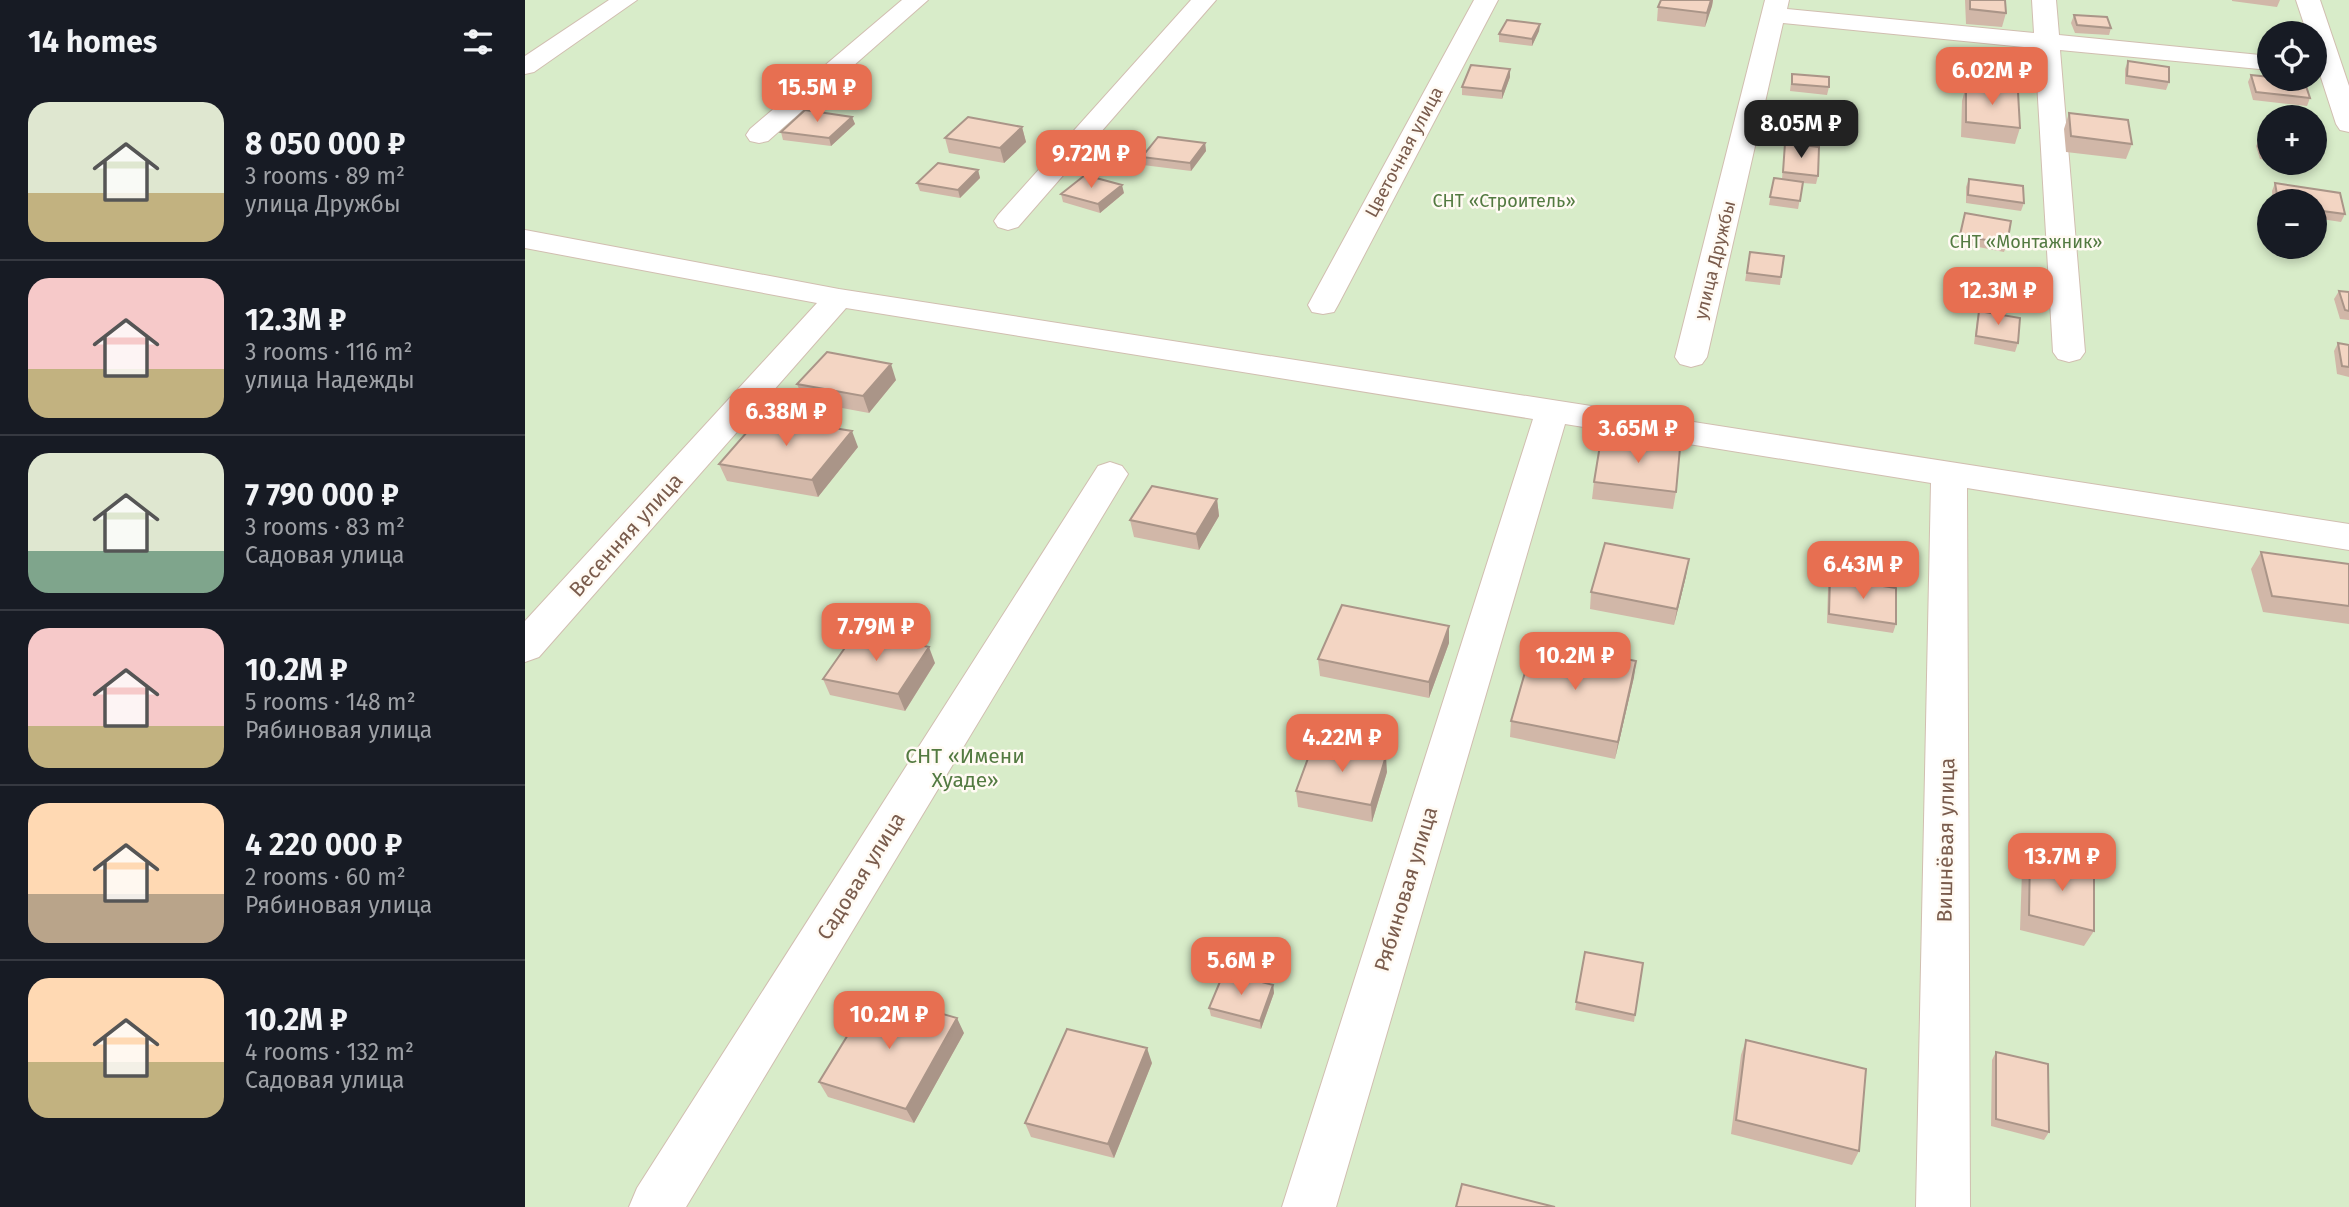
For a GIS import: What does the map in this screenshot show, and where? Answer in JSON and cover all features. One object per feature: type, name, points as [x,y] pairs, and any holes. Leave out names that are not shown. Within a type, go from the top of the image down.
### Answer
[{"type":"street","points":[[525,67],[625,0]]},
{"type":"street","points":[[759,135],[916,0]]},
{"type":"street","points":[[1008,221],[1204,0]]},
{"type":"street","name":"Цветочная улица","points":[[1323,305],[1486,0]]},
{"type":"street","points":[[2043,0],[2069,352]]},
{"type":"street","points":[[2308,0],[2349,124]]},
{"type":"street","points":[[1775,8],[2046,41],[2257,62]]},
{"type":"street","name":"улица Дружбы","points":[[1691,357],[1775,8]]},
{"type":"street","points":[[525,268],[540,242],[839,298],[2349,537]]},
{"type":"street","name":"Весенняя улица","points":[[525,647],[839,298]]},
{"type":"street","name":"Рябиновая улица","points":[[1309,1207],[1552,411]]},
{"type":"street","name":"Садовая улица","points":[[656,1207],[1110,474]]},
{"type":"street","name":"Вишнёвая улица","points":[[1943,1207],[1949,474]]},
{"type":"green space","name":"СНТ «Имени Хуаде»","points":[[525,0],[2349,0],[2349,1207],[525,1207]]},
{"type":"building","points":[[1661,0],[1711,0],[1707,13],[1658,7]]},
{"type":"building","points":[[1970,0],[2005,0],[2006,13],[1970,9]]},
{"type":"building","points":[[2074,15],[2107,17],[2111,28],[2077,25]]},
{"type":"building","points":[[1507,20],[1540,24],[1532,39],[1499,34]]},
{"type":"building","points":[[2128,61],[2169,67],[2169,82],[2127,76]]},
{"type":"building","points":[[1471,65],[1510,69],[1502,91],[1462,87]]},
{"type":"building","points":[[1792,74],[1829,77],[1829,87],[1792,84]]},
{"type":"building","points":[[2251,75],[2257,76],[2257,91],[2308,91],[2310,98],[2256,92]]},
{"type":"building","points":[[1966,86],[2018,92],[2020,128],[1966,122]]},
{"type":"building","points":[[805,110],[852,117],[829,138],[781,132]]},
{"type":"building","points":[[2069,113],[2128,120],[2132,144],[2071,136]]},
{"type":"building","points":[[968,117],[1022,127],[1000,148],[945,138]]},
{"type":"building","points":[[1158,137],[1205,143],[1190,163],[1142,157]]},
{"type":"building","points":[[1785,143],[1819,147],[1818,176],[1783,172]]},
{"type":"building","points":[[938,163],[978,170],[958,190],[917,183]]},
{"type":"building","points":[[1085,175],[1122,185],[1098,204],[1061,194]]},
{"type":"building","points":[[1774,178],[1803,182],[1800,201],[1770,197]]},
{"type":"building","points":[[1969,179],[2023,186],[2024,203],[1968,195]]},
{"type":"building","points":[[2275,183],[2314,189],[2276,189]]},
{"type":"building","points":[[2327,191],[2340,193],[2345,214],[2327,212]]},
{"type":"building","points":[[1965,213],[2011,221],[2007,244],[1960,235]]},
{"type":"building","points":[[1750,252],[1784,256],[1781,277],[1747,273]]},
{"type":"building","points":[[2339,291],[2349,292],[2349,311],[2345,310]]},
{"type":"building","points":[[1979,311],[2020,318],[2018,343],[1976,336]]},
{"type":"building","points":[[2338,343],[2349,345],[2349,367],[2342,366]]},
{"type":"building","points":[[827,352],[891,364],[863,396],[797,384]]},
{"type":"building","points":[[761,416],[852,431],[812,480],[719,464]]},
{"type":"building","points":[[1601,439],[1680,448],[1676,492],[1594,482]]},
{"type":"building","points":[[1152,486],[1217,499],[1196,534],[1130,520]]},
{"type":"building","points":[[1605,543],[1689,559],[1677,609],[1591,592]]},
{"type":"building","points":[[2261,552],[2349,564],[2349,606],[2272,596]]},
{"type":"building","points":[[1830,578],[1896,588],[1896,624],[1829,614]]},
{"type":"building","points":[[1342,605],[1449,626],[1429,682],[1318,659]]},
{"type":"building","points":[[856,632],[929,647],[898,694],[823,679]]},
{"type":"building","points":[[1534,641],[1636,661],[1618,742],[1511,721]]},
{"type":"building","points":[[1314,742],[1386,756],[1371,805],[1296,791]]},
{"type":"building","points":[[2030,856],[2094,871],[2094,931],[2029,915]]},
{"type":"building","points":[[1585,952],[1643,963],[1635,1015],[1576,1002]]},
{"type":"building","points":[[1224,972],[1273,985],[1260,1021],[1209,1008]]},
{"type":"building","points":[[873,994],[957,1018],[906,1109],[819,1082]]},
{"type":"building","points":[[1067,1029],[1147,1048],[1108,1144],[1025,1123]]},
{"type":"building","points":[[1746,1040],[1866,1069],[1859,1151],[1736,1120]]},
{"type":"building","points":[[1996,1052],[2048,1064],[2049,1132],[1996,1119]]},
{"type":"building","points":[[1462,1184],[1555,1207],[1456,1207]]},
{"type":"park label","name":"СНТ «Строитель»","points":[[1504,201]]},
{"type":"park label","name":"СНТ «Монтажник»","points":[[2026,242]]}]
